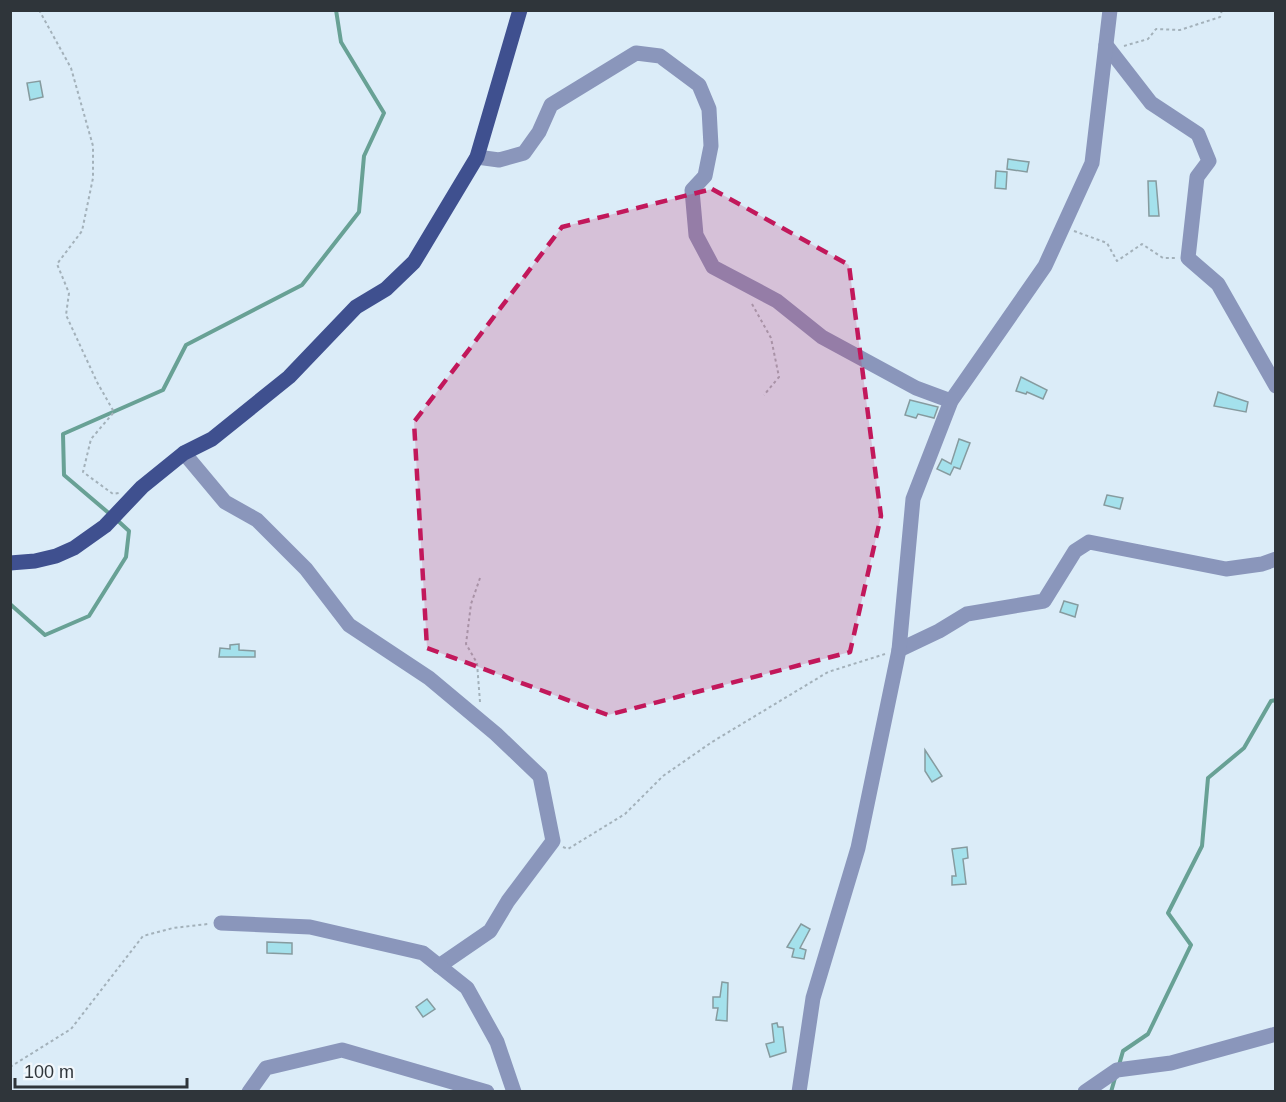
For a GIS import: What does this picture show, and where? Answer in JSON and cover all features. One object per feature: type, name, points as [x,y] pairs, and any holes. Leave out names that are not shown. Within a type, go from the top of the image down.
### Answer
[{"type":"main road","points":[[10,563],[56,556],[74,548],[105,526],[142,487],[184,453],[212,439],[290,377],[356,307],[386,290],[414,261],[477,157],[520,10]]},
{"type":"street","points":[[800,1092],[813,998],[858,848],[899,650],[913,499],[951,401],[1045,266],[1092,163],[1110,10]]},
{"type":"street","points":[[1106,45],[1151,103],[1198,134],[1209,161],[1197,177],[1188,258],[1218,284],[1275,386]]},
{"type":"street","points":[[477,157],[499,160],[524,153],[539,132],[551,105],[636,53],[660,56],[699,85],[709,109],[711,146],[705,176],[692,190],[696,235],[713,267],[777,301],[822,337],[916,388],[951,401]]},
{"type":"street","points":[[184,453],[225,502],[257,520],[306,569],[349,625],[429,678],[496,734],[540,776],[553,841],[508,901],[490,931],[439,966]]},
{"type":"street","points":[[899,650],[939,631],[967,614],[1044,601],[1075,551],[1089,542],[1226,569],[1262,564],[1275,559]]},
{"type":"street","points":[[221,923],[310,927],[423,953],[467,988],[497,1042],[514,1092]]},
{"type":"street","points":[[1084,1092],[1117,1070],[1171,1063],[1275,1034]]},
{"type":"street","points":[[249,1092],[266,1068],[342,1050],[487,1092]]},
{"type":"path","points":[[39,10],[72,68],[93,146],[93,178],[82,231],[57,264],[69,293],[66,315],[97,382],[114,412],[91,439],[83,472],[113,494],[142,487]]},
{"type":"path","points":[[1106,45],[1127,46],[1148,39],[1156,29],[1180,30],[1220,16],[1222,10]]},
{"type":"path","points":[[1063,228],[1107,243],[1117,261],[1142,244],[1163,258],[1188,258]]},
{"type":"path","points":[[754,289],[752,303],[771,338],[779,377],[764,396]]},
{"type":"path","points":[[480,579],[471,604],[466,644],[477,663],[480,703]]},
{"type":"path","points":[[553,841],[568,849],[578,844],[625,814],[673,769],[828,672],[899,650]]},
{"type":"path","points":[[10,1067],[71,1029],[143,936],[173,928],[221,923]]},
{"type":"highlighted area","points":[[712,189],[849,265],[881,516],[850,652],[608,715],[427,648],[414,422],[562,227]]},
{"type":"building","points":[[40,81],[43,97],[30,100],[27,83]]},
{"type":"building","points":[[1008,159],[1029,162],[1027,172],[1007,169]]},
{"type":"building","points":[[996,171],[1007,172],[1006,189],[995,188]]},
{"type":"building","points":[[1148,181],[1156,181],[1159,216],[1149,216]]},
{"type":"building","points":[[1021,377],[1047,390],[1043,399],[1027,392],[1026,394],[1016,391]]},
{"type":"building","points":[[1218,392],[1248,402],[1246,412],[1214,406]]},
{"type":"building","points":[[910,400],[938,407],[934,418],[918,414],[916,418],[905,415]]},
{"type":"building","points":[[959,439],[970,443],[960,469],[954,467],[950,475],[937,469],[942,459],[951,464]]},
{"type":"building","points":[[1107,495],[1123,498],[1120,509],[1104,505]]},
{"type":"building","points":[[1064,601],[1078,605],[1075,617],[1060,612]]},
{"type":"building","points":[[239,644],[239,650],[255,651],[255,657],[219,657],[220,648],[230,649],[230,645]]},
{"type":"building","points":[[925,750],[942,776],[932,782],[925,771]]},
{"type":"building","points":[[967,847],[968,858],[963,859],[966,884],[952,885],[952,876],[956,876],[952,849]]},
{"type":"building","points":[[801,924],[810,929],[800,948],[806,950],[804,959],[792,957],[794,949],[787,947]]},
{"type":"building","points":[[267,942],[292,943],[292,954],[267,953]]},
{"type":"building","points":[[722,982],[728,983],[727,1021],[716,1020],[718,1008],[713,1008],[713,997],[720,997]]},
{"type":"building","points":[[427,999],[435,1009],[423,1017],[416,1007]]},
{"type":"building","points":[[777,1023],[778,1027],[783,1027],[786,1052],[770,1057],[766,1044],[774,1042],[772,1024]]},
{"type":"waterway","points":[[111,515],[64,475],[63,434],[163,390],[186,345],[302,285],[359,212],[364,156],[384,113],[341,42],[336,10]]},
{"type":"waterway","points":[[10,604],[45,635],[89,616],[126,557],[129,531],[117,520]]},
{"type":"waterway","points":[[1119,1065],[1123,1051],[1148,1034],[1191,945],[1168,913],[1202,846],[1208,778],[1244,748],[1271,701],[1276,700]]},
{"type":"waterway","points":[[1111,1092],[1115,1078]]}]
